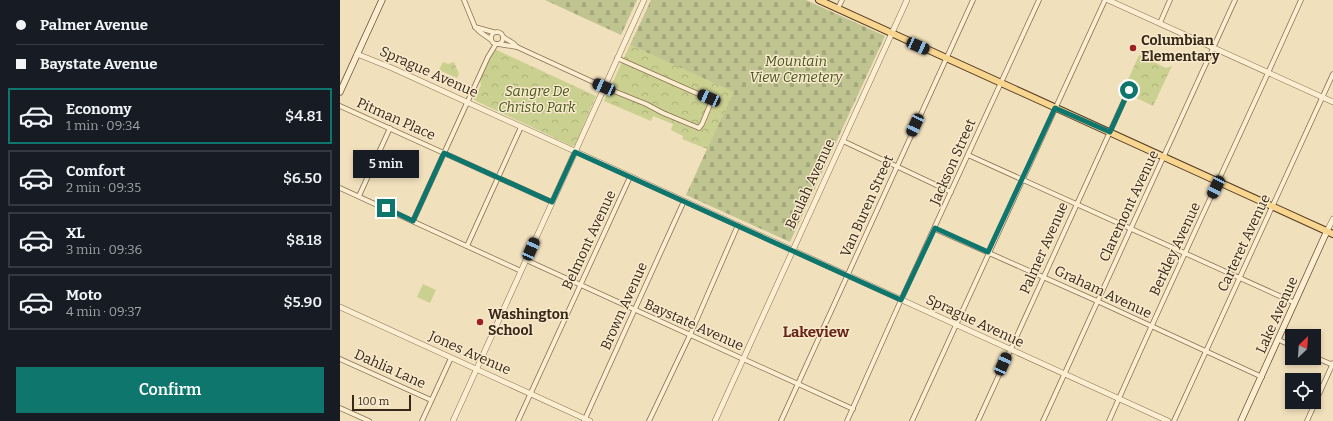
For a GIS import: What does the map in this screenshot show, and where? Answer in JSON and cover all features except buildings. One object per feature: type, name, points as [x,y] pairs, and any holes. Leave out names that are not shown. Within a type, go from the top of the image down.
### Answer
[{"type":"main road","points":[[340,92],[382,0]]},
{"type":"main road","points":[[820,0],[1330,232]]},
{"type":"main road","name":"Lake Avenue","points":[[1241,421],[1295,303],[1330,232]]},
{"type":"street","points":[[464,0],[475,27],[497,44],[517,47],[699,128],[712,100],[618,58]]},
{"type":"street","points":[[453,421],[644,0]]},
{"type":"street","points":[[838,8],[842,0]]},
{"type":"street","name":"Beulah Avenue","points":[[715,421],[907,0]]},
{"type":"street","name":"Van Buren Street","points":[[781,421],[973,0]]},
{"type":"street","name":"Jackson Street","points":[[847,421],[1039,0]]},
{"type":"street","points":[[912,421],[988,252],[1105,0]]},
{"type":"street","points":[[1108,0],[1333,102]]},
{"type":"street","points":[[1160,23],[1170,0]]},
{"type":"street","name":"Claremont Avenue","points":[[1043,421],[1235,0]]},
{"type":"street","name":"Berkley Avenue","points":[[1109,421],[1301,0]]},
{"type":"street","points":[[475,27],[493,32],[499,32],[503,37],[517,47]]},
{"type":"street","points":[[488,57],[491,35],[493,32]]},
{"type":"street","points":[[413,221],[488,57],[503,37]]},
{"type":"street","name":"Sprague Avenue","points":[[357,54],[392,68],[1168,421]]},
{"type":"street","name":"Carteret Avenue","points":[[1174,421],[1333,74]]},
{"type":"street","name":"Palmer Avenue","points":[[978,421],[1076,203],[1129,90],[1135,88]]},
{"type":"street","name":"Pitman Place","points":[[340,106],[552,202]]},
{"type":"street","points":[[467,246],[521,127]]},
{"type":"street","points":[[359,196],[390,128]]},
{"type":"street","points":[[843,141],[951,192]]},
{"type":"street","points":[[968,155],[1295,303]]},
{"type":"street","name":"Belmont Avenue","points":[[518,421],[630,177]]},
{"type":"street","points":[[340,188],[521,271]]},
{"type":"street","name":"Brown Avenue","points":[[586,420],[684,201]]},
{"type":"street","name":"Lake Avenue","points":[[1330,232],[1333,218]]},
{"type":"street","points":[[649,421],[690,335],[738,225]]},
{"type":"street","name":"Graham Avenue","points":[[935,228],[1262,377]]},
{"type":"street","name":"Baystate Avenue","points":[[526,260],[852,409]]},
{"type":"street","name":"Jones Avenue","points":[[340,307],[586,420]]},
{"type":"street","points":[[1279,340],[1285,343]]},
{"type":"street","name":"Dahlia Lane","points":[[340,358],[431,400]]},
{"type":"street","points":[[422,421],[450,358]]},
{"type":"street","points":[[1306,421],[1333,364],[1321,360]]},
{"type":"street","points":[[340,408],[369,421]]},
{"type":"green space","points":[[545,0],[637,0],[621,35]]},
{"type":"green space","name":"Mountain View Cemetery","points":[[651,0],[806,0],[885,36],[790,242],[686,195],[733,92],[630,45]]},
{"type":"green space","points":[[630,45],[734,92],[707,149],[682,139],[683,136],[671,130],[673,124],[653,116],[651,121],[604,101]]},
{"type":"green space","name":"Sangre De Christo Park","points":[[490,47],[596,96],[575,145],[572,146],[474,100],[481,85],[479,75]]},
{"type":"green space","points":[[1139,55],[1166,68],[1172,66],[1153,106],[1124,92],[1129,84],[1127,82]]},
{"type":"green space","points":[[443,62],[448,64],[454,62],[459,74],[457,78],[439,70]]},
{"type":"green space","points":[[423,284],[436,290],[430,303],[417,297]]},
{"type":"place","name":"Columbian Elementary","points":[[1133,48]]},
{"type":"place","name":"Washington School","points":[[480,322]]},
{"type":"district","name":"Lakeview","points":[[816,332]]},
{"type":"route","points":[[386,208],[413,221],[444,153],[552,202],[575,152],[901,300],[935,228],[988,252],[1055,108],[1110,132],[1129,90]]}]
